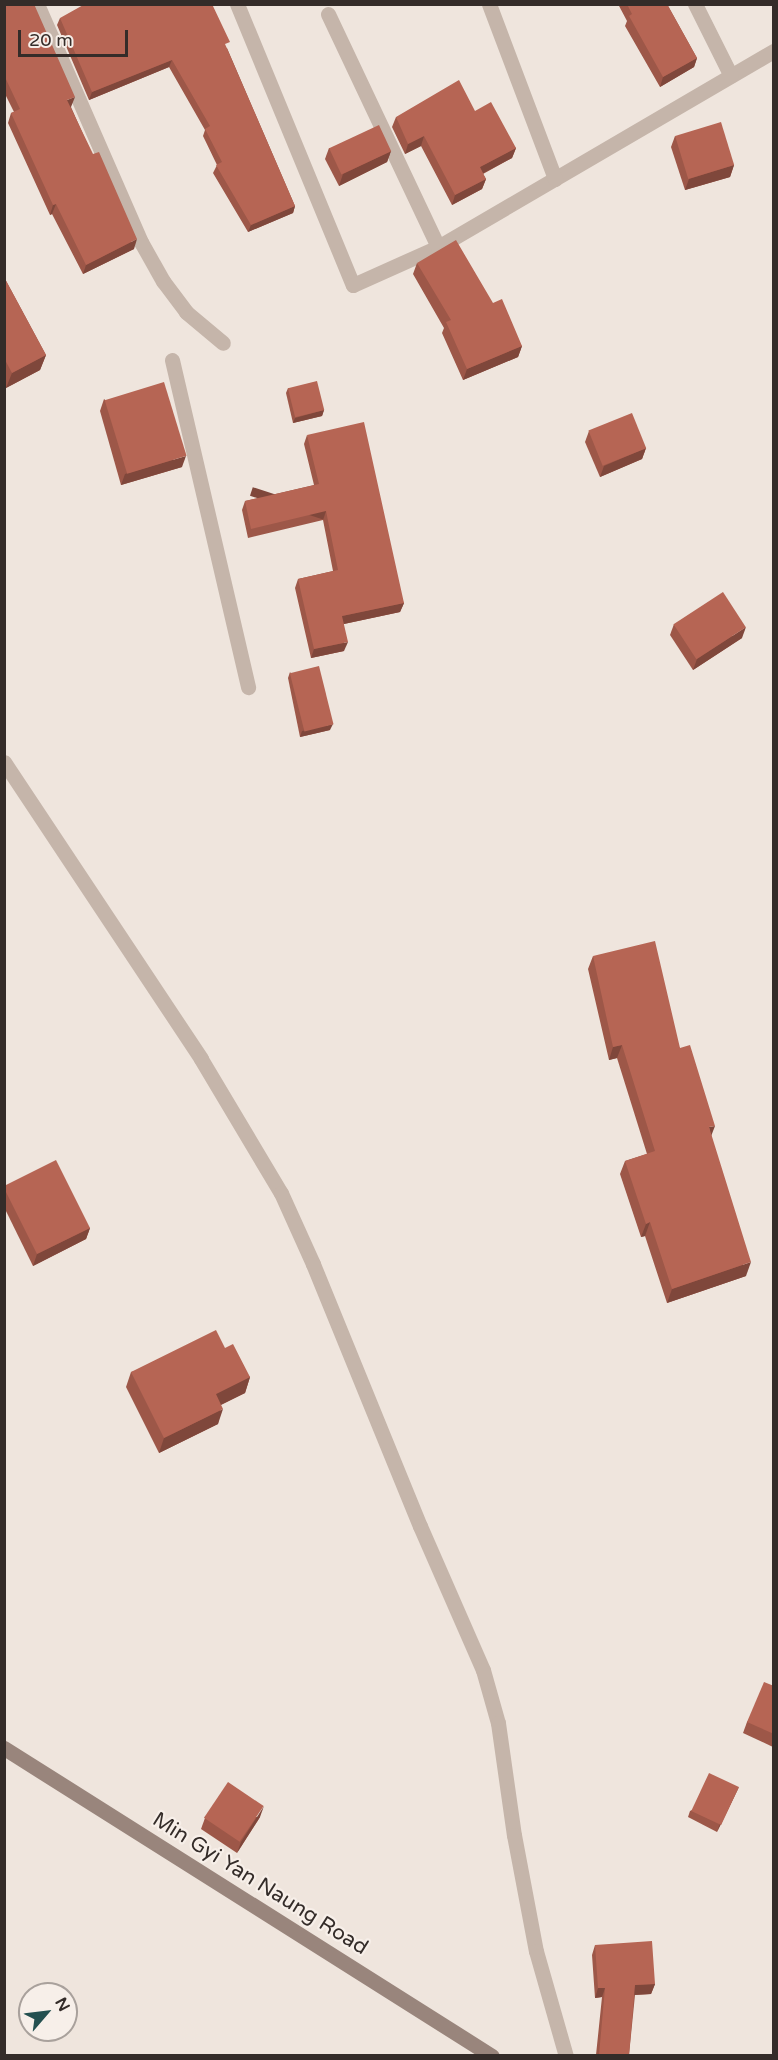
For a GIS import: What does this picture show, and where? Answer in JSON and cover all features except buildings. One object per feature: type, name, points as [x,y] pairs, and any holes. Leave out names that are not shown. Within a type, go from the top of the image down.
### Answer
[{"type":"street","points":[[37,4],[141,242],[163,281],[186,312],[223,343]]},
{"type":"street","points":[[237,4],[352,285],[438,247],[774,51]]},
{"type":"street","points":[[489,4],[555,179]]},
{"type":"street","points":[[695,4],[731,76]]},
{"type":"street","points":[[328,14],[438,247]]},
{"type":"street","points":[[172,360],[248,687]]},
{"type":"street","points":[[4,762],[201,1059],[281,1193],[313,1264],[420,1526],[483,1670],[498,1722],[514,1835],[536,1951],[566,2055]]},
{"type":"street","name":"Min Gyi Yan Naung Road","points":[[4,1748],[492,2055]]}]
